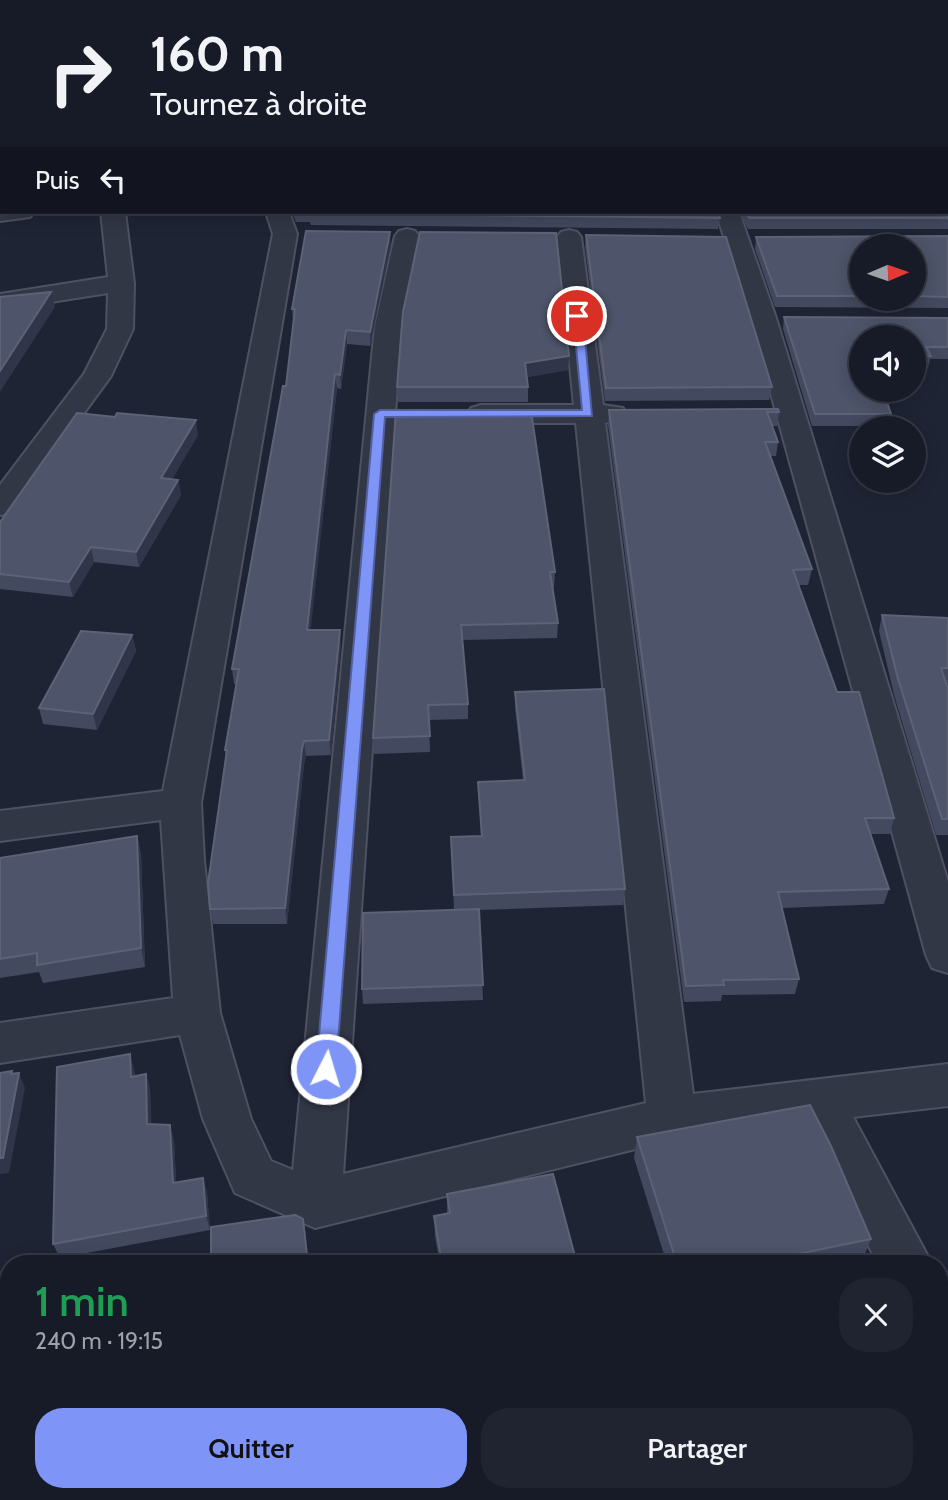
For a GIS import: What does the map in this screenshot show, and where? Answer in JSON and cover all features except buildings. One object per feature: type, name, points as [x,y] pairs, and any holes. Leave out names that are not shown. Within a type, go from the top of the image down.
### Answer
[{"type":"street","points":[[0,506],[97,376],[120,329],[121,283],[113,214]]},
{"type":"street","points":[[291,227],[181,803],[183,860],[197,1013],[227,1119],[253,1177],[315,1204],[672,1118],[948,1085]]},
{"type":"street","points":[[735,232],[776,318],[777,412],[948,955]]},
{"type":"street","points":[[315,1204],[394,414],[388,327],[407,236]]},
{"type":"street","points":[[568,237],[672,1118]]},
{"type":"street","points":[[0,302],[121,283]]},
{"type":"street","points":[[449,414],[642,413]]},
{"type":"street","points":[[0,826],[181,803]]},
{"type":"street","points":[[0,1044],[197,1013]]},
{"type":"street","points":[[818,1101],[901,1255]]},
{"type":"route","points":[[326,1069],[380,414],[588,414],[577,316]]}]
